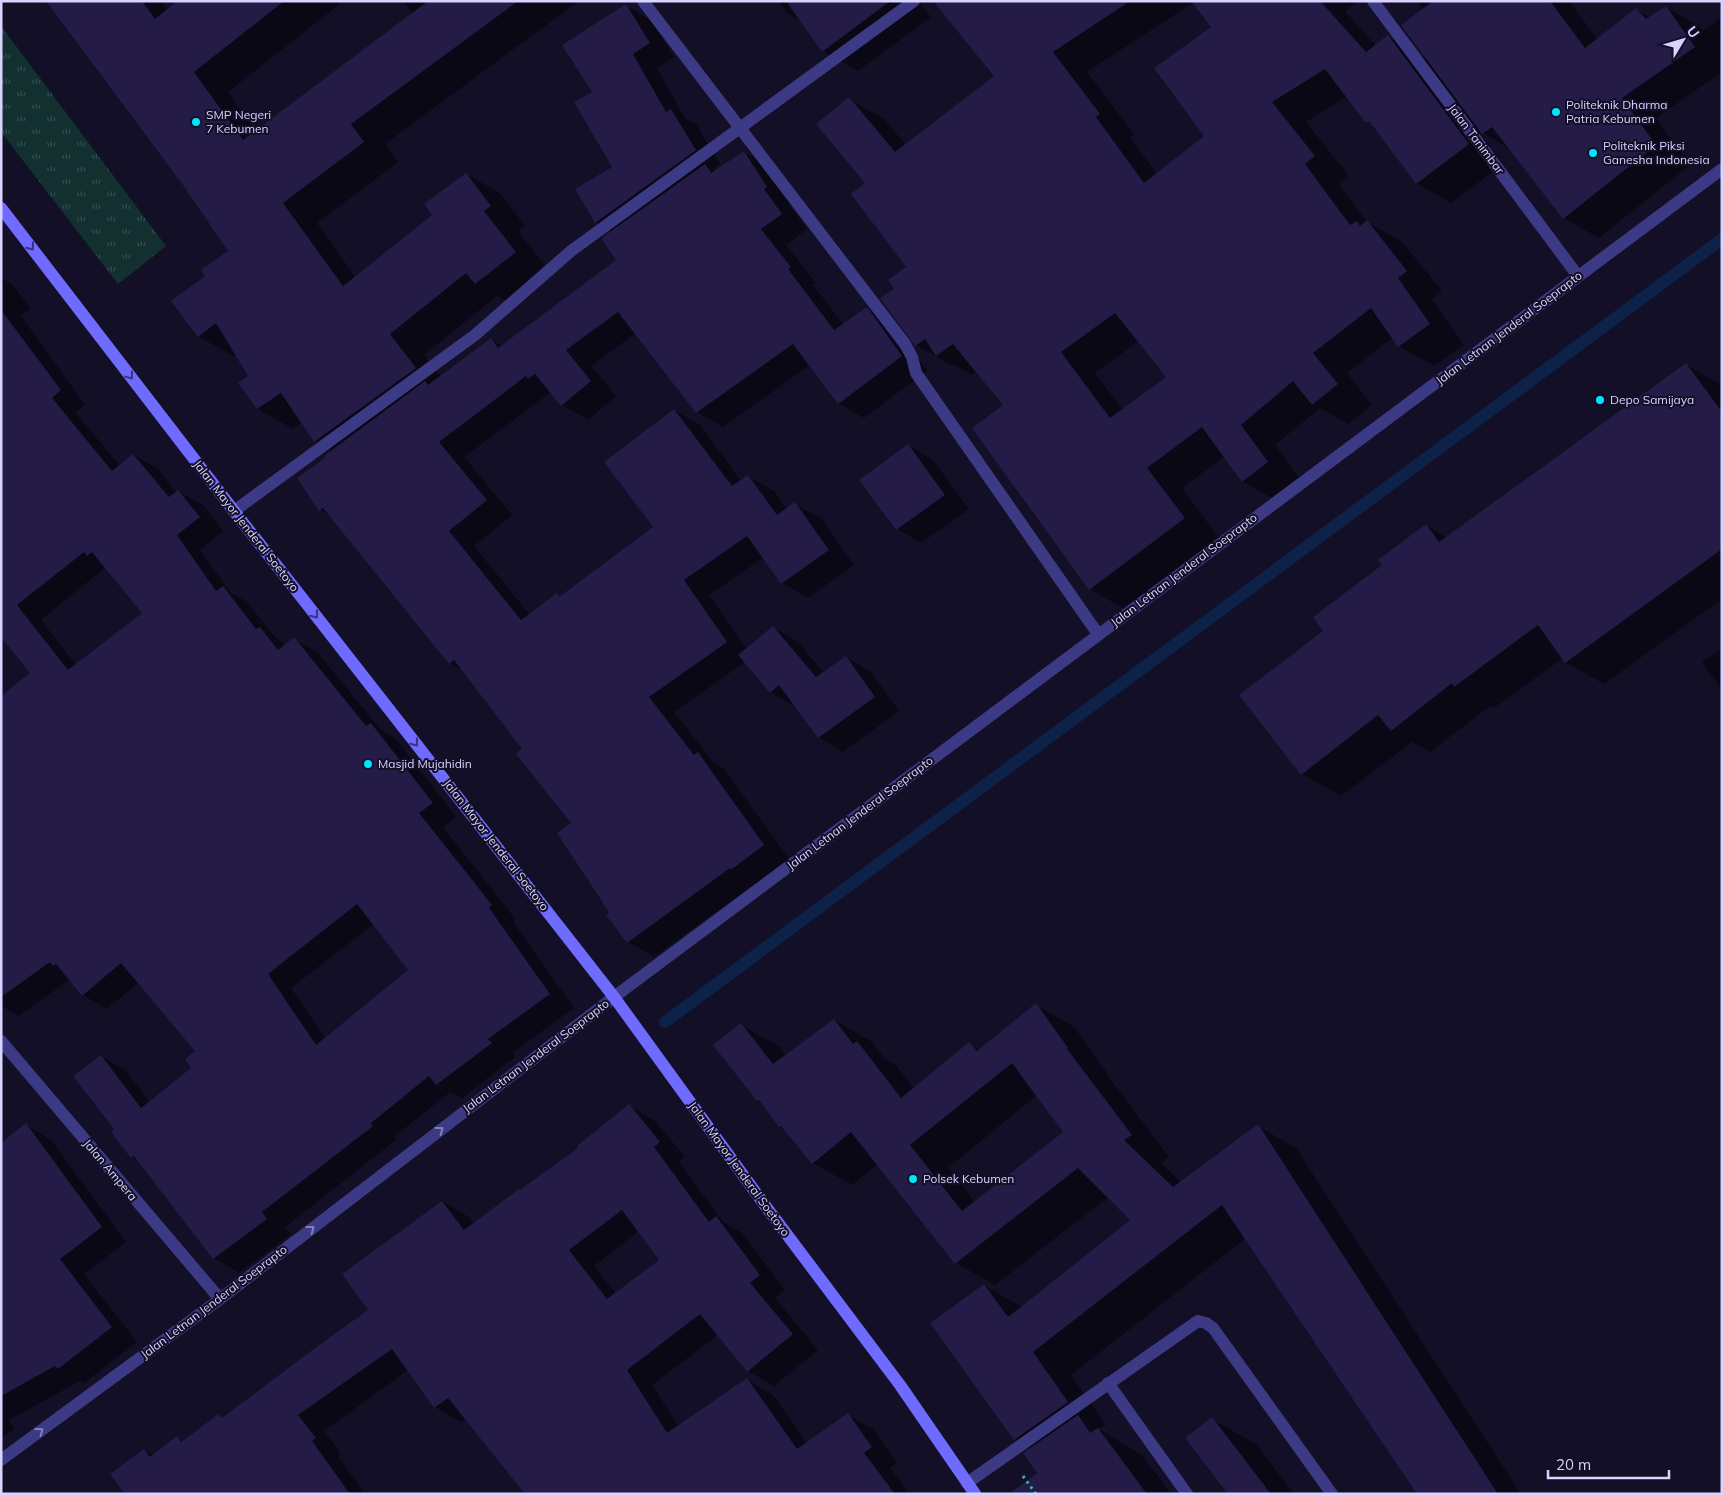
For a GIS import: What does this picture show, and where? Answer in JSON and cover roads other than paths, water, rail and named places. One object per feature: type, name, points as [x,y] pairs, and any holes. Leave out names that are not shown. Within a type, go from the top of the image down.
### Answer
[{"type":"main road","name":"Jalan Mayor Jenderal Soetoyo","points":[[1,208],[234,511],[614,996],[766,1208],[900,1385],[975,1494]]},
{"type":"street","points":[[643,1],[905,344],[912,357],[916,373],[1098,634]]},
{"type":"street","points":[[234,511],[475,335],[571,251],[914,1]]},
{"type":"street","name":"Jalan Tanimbar","points":[[1374,1],[1578,276]]},
{"type":"street","name":"Jalan Letnan Jenderal Soeprapto","points":[[1,1460],[220,1299],[614,996],[1722,169]]},
{"type":"street","name":"Jalan Ampera","points":[[1,1042],[220,1299]]},
{"type":"street","points":[[967,1483],[1198,1321],[1206,1323],[1213,1328],[1332,1494]]},
{"type":"street","points":[[1108,1383],[1187,1494]]},
{"type":"waterway","points":[[665,1022],[1722,239]]},
{"type":"place","name":"Politeknik Dharma Patria Kebumen","points":[[1556,112]]},
{"type":"place","name":"SMP Negeri 7 Kebumen","points":[[196,122]]},
{"type":"place","name":"Politeknik Piksi Ganesha Indonesia","points":[[1593,153]]},
{"type":"place","name":"Depo Samijaya","points":[[1600,400]]},
{"type":"place","name":"Masjid Mujahidin","points":[[368,764]]},
{"type":"place","name":"Polsek Kebumen","points":[[913,1179]]}]
